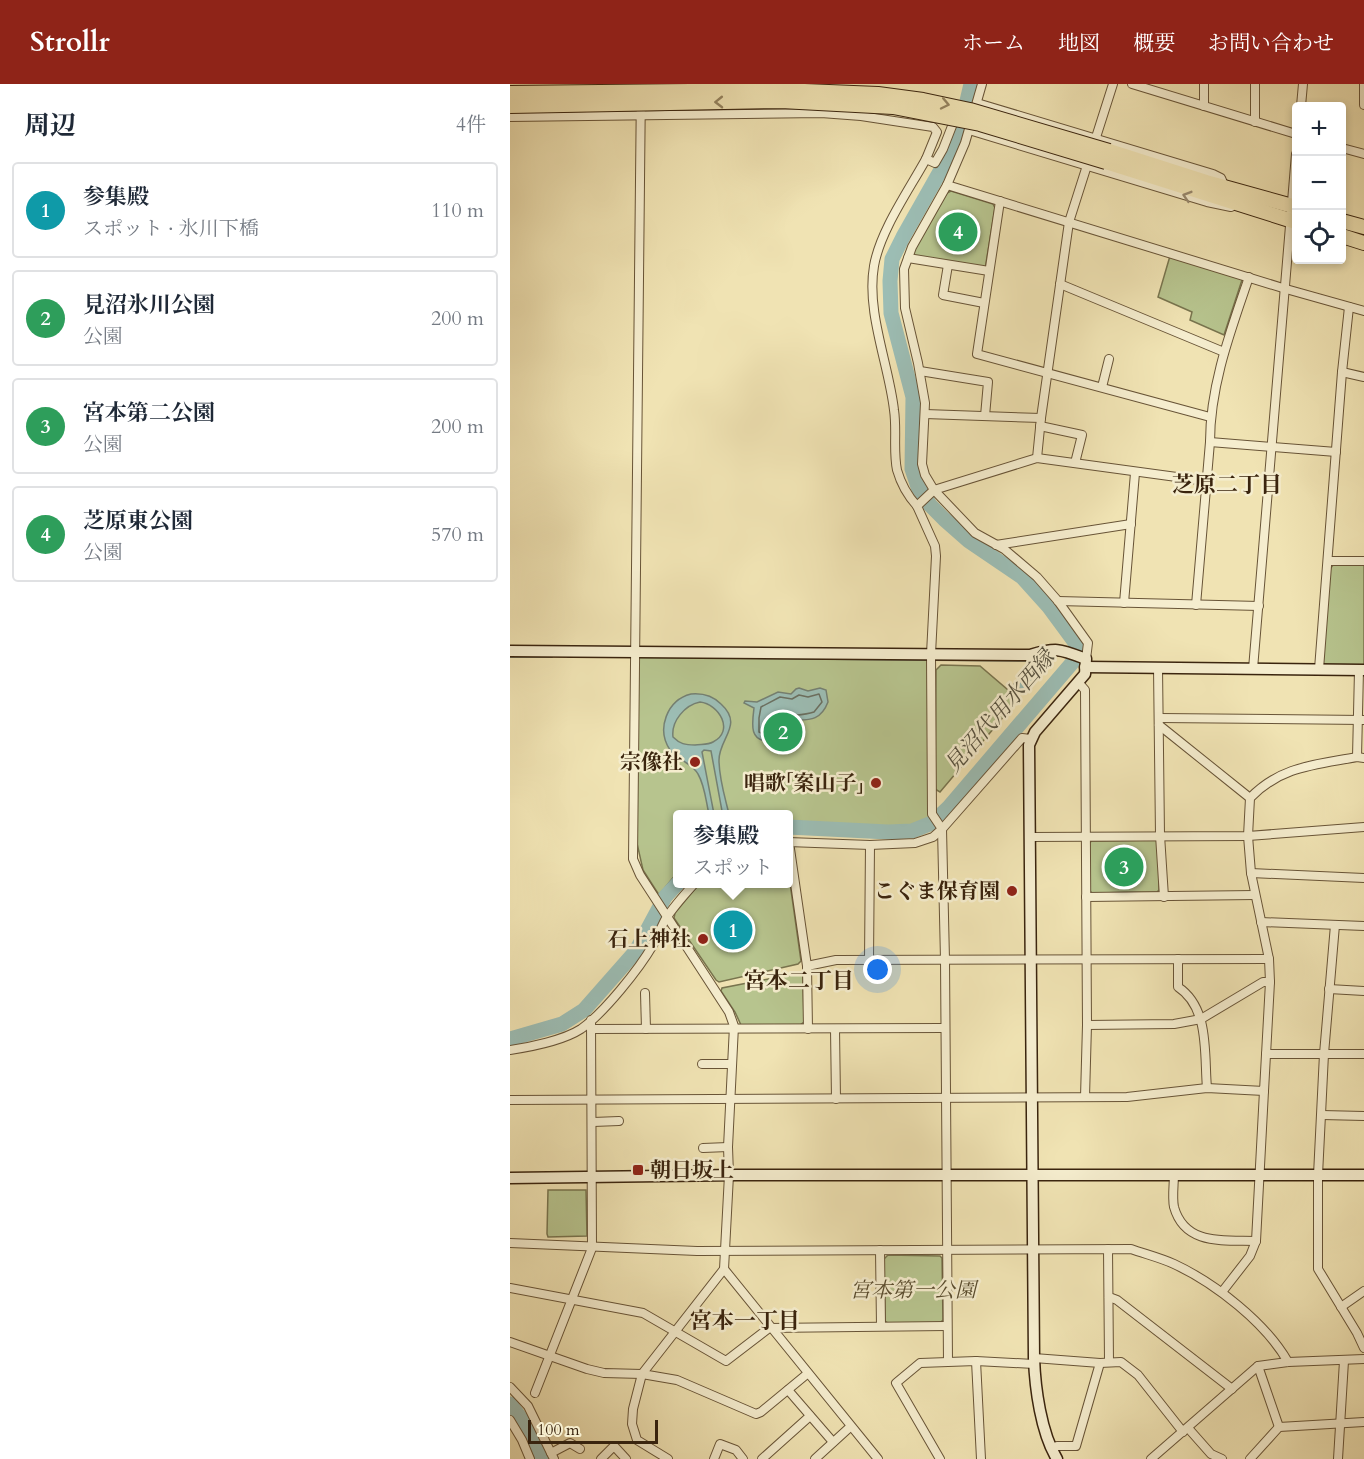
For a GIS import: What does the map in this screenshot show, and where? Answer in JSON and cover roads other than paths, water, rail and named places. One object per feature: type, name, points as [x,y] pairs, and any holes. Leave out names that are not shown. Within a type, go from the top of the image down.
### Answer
[{"type":"highway","points":[[510,93],[850,91],[923,100],[948,105],[1204,187],[1244,206],[1292,221]]},
{"type":"highway","points":[[510,106],[781,102],[885,106],[980,123],[1108,156]]},
{"type":"highway","points":[[1204,187],[1225,187],[1292,205]]},
{"type":"highway","points":[[1346,222],[1364,227]]},
{"type":"highway","points":[[1346,238],[1364,243]]},
{"type":"street","points":[[641,84],[633,850],[635,867],[732,1018],[734,1029],[724,1269],[769,1328],[878,1459]]},
{"type":"street","points":[[864,84],[865,116]]},
{"type":"street","points":[[982,84],[970,127],[947,185],[912,247],[904,269],[905,308],[920,371],[925,414],[922,464],[925,475],[934,490],[975,533],[1005,549],[1037,576],[1088,643],[1085,674],[1031,739],[1034,1361],[1040,1410],[1051,1448],[1057,1459]]},
{"type":"street","points":[[1037,458],[1040,422],[1069,222],[1113,84]]},
{"type":"street","points":[[1132,84],[1292,133]]},
{"type":"street","points":[[1204,84],[1204,106]]},
{"type":"street","points":[[1255,84],[1255,122]]},
{"type":"street","points":[[1301,102],[1303,84]]},
{"type":"street","points":[[1364,84],[1364,105]]},
{"type":"street","points":[[977,103],[1213,174],[1221,178],[1225,187]]},
{"type":"street","points":[[510,117],[787,113],[865,116],[921,124],[937,132],[926,159],[882,238],[873,268],[873,288],[880,344],[894,409],[897,467],[909,496],[919,504],[936,556],[931,654],[932,814],[942,829],[948,1361]]},
{"type":"street","points":[[926,159],[935,163],[954,121],[1088,166],[1207,202],[1228,207],[1244,206]]},
{"type":"street","points":[[1346,149],[1364,154]]},
{"type":"street","points":[[947,185],[1364,311]]},
{"type":"street","points":[[1000,201],[977,354],[1210,417]]},
{"type":"street","points":[[1253,669],[1292,239]]},
{"type":"street","points":[[908,258],[989,271]]},
{"type":"street","points":[[948,265],[943,295],[984,303]]},
{"type":"street","points":[[1196,605],[1210,442],[1210,417],[1224,352],[1249,276]]},
{"type":"street","points":[[1060,284],[1224,352]]},
{"type":"street","points":[[1318,669],[1349,307]]},
{"type":"street","points":[[1102,387],[1109,359]]},
{"type":"street","points":[[920,371],[988,382],[985,416]]},
{"type":"street","points":[[1342,372],[1364,377]]},
{"type":"street","points":[[925,414],[985,416],[1040,422],[1082,435],[1074,463]]},
{"type":"street","points":[[1210,442],[1336,452]]},
{"type":"street","points":[[919,504],[934,490],[1037,458],[1206,482]]},
{"type":"street","points":[[1124,603],[1135,472]]},
{"type":"street","points":[[996,545],[1131,524]]},
{"type":"street","points":[[1328,561],[1364,561]]},
{"type":"street","points":[[1058,601],[1259,606]]},
{"type":"street","points":[[510,651],[1030,656],[1058,649],[1086,663],[1158,668],[1361,670],[1360,757],[1300,767],[1275,777],[1250,798],[1248,836],[1251,873],[1269,959],[1270,982],[1260,1175],[1256,1241],[1250,1256],[1222,1292]]},
{"type":"street","points":[[1158,668],[1160,835],[1164,897]]},
{"type":"street","points":[[1078,682],[1084,690],[1087,959],[1085,1097]]},
{"type":"street","points":[[1159,721],[1361,720]]},
{"type":"street","points":[[1159,721],[1250,798]]},
{"type":"street","points":[[793,842],[870,845],[915,843],[933,837],[1022,738],[1031,739]]},
{"type":"street","points":[[1030,837],[1248,836],[1364,827]]},
{"type":"street","points":[[869,960],[870,845]]},
{"type":"street","points":[[793,870],[807,966],[808,1029]]},
{"type":"street","points":[[1251,873],[1364,878]]},
{"type":"street","points":[[510,1050],[561,1037],[579,1030],[591,1020],[633,975],[652,946],[665,916],[690,888]]},
{"type":"street","points":[[1086,897],[1255,896]]},
{"type":"street","points":[[1260,922],[1364,926]]},
{"type":"street","points":[[1335,925],[1324,1054],[1318,1175],[1318,1269],[1364,1347]]},
{"type":"street","points":[[1178,959],[1178,987],[1185,992],[1201,1019],[1207,1088]]},
{"type":"street","points":[[807,966],[836,960],[1269,959]]},
{"type":"street","points":[[1087,1025],[1174,1024],[1201,1019],[1263,982],[1270,982]]},
{"type":"street","points":[[1329,990],[1364,991]]},
{"type":"street","points":[[645,993],[645,1029]]},
{"type":"street","points":[[532,1400],[592,1248],[591,1020]]},
{"type":"street","points":[[591,1029],[945,1029]]},
{"type":"street","points":[[835,1029],[836,1099]]},
{"type":"street","points":[[1266,1054],[1364,1054]]},
{"type":"street","points":[[702,1064],[732,1064]]},
{"type":"street","points":[[510,1100],[1127,1097],[1207,1088],[1264,1091]]},
{"type":"street","points":[[1322,1115],[1364,1116]]},
{"type":"street","points":[[593,1122],[619,1121]]},
{"type":"street","points":[[703,1148],[728,1147]]},
{"type":"street","points":[[1174,1174],[1174,1206],[1186,1230],[1209,1240],[1256,1241]]},
{"type":"street","points":[[510,1178],[729,1175],[1364,1175]]},
{"type":"street","points":[[510,1243],[592,1248],[724,1251],[1131,1249],[1171,1263],[1222,1292],[1279,1346],[1288,1362]]},
{"type":"street","points":[[1108,1249],[1109,1361]]},
{"type":"street","points":[[880,1250],[881,1326]]},
{"type":"street","points":[[668,1459],[637,1440],[632,1424],[633,1409],[642,1374],[724,1269]]},
{"type":"street","points":[[510,1288],[643,1313],[726,1361],[769,1328],[946,1326]]},
{"type":"street","points":[[1341,1307],[1364,1291]]},
{"type":"street","points":[[1108,1297],[1117,1300],[1232,1389]]},
{"type":"street","points":[[510,1342],[549,1357],[603,1372],[642,1374],[677,1380],[756,1413],[761,1412],[807,1374]]},
{"type":"street","points":[[1151,1459],[1258,1366],[1288,1362],[1364,1359]]},
{"type":"street","points":[[1338,1459],[1344,1360]]},
{"type":"street","points":[[940,1459],[896,1383],[920,1363],[948,1361],[1121,1362],[1138,1376],[1186,1430],[1211,1454],[1222,1459]]},
{"type":"street","points":[[976,1361],[981,1459]]},
{"type":"street","points":[[1051,1448],[1076,1446],[1100,1363]]},
{"type":"street","points":[[1258,1366],[1279,1427]]},
{"type":"street","points":[[510,1387],[532,1400],[552,1456],[570,1443],[580,1449]]},
{"type":"street","points":[[788,1390],[833,1442]]},
{"type":"street","points":[[762,1459],[810,1416]]},
{"type":"street","points":[[510,1420],[530,1459]]},
{"type":"street","points":[[1250,1459],[1279,1427],[1364,1422]]},
{"type":"street","points":[[815,1459],[850,1427]]},
{"type":"street","points":[[714,1459],[720,1444],[736,1450],[743,1459]]},
{"type":"street","points":[[601,1459],[614,1446],[626,1459]]},
{"type":"water","points":[[1032,668],[1040,674],[1025,693],[1014,684],[1020,677],[1023,679]]},
{"type":"water","points":[[799,688],[808,691],[820,688],[826,690],[828,702],[823,711],[812,719],[791,720],[779,725],[770,741],[758,739],[753,731],[754,708],[744,703],[745,701],[757,702],[778,692],[791,694]]},
{"type":"water","points":[[691,694],[703,695],[718,701],[728,712],[729,732],[719,760],[728,810],[722,810],[711,751],[702,752],[713,810],[708,810],[698,774],[670,750],[666,742],[664,725],[666,716],[676,702]],"holes":[[[700,702],[713,708],[724,725],[720,737],[711,743],[695,745],[683,744],[673,737],[674,725],[689,706]]]},
{"type":"waterway","name":"見沼代用水西縁","points":[[967,101],[971,84]]},
{"type":"waterway","name":"見沼代用水西縁","points":[[793,827],[888,832],[912,831],[932,823],[948,808],[1072,663],[1078,653],[1077,645],[1049,607],[1022,577],[969,541],[930,505],[918,487],[912,469],[913,397],[891,313],[892,259],[946,161],[959,129]]},
{"type":"waterway","points":[[934,660],[1034,661],[1051,655]]},
{"type":"waterway","points":[[510,657],[552,657]]},
{"type":"waterway","points":[[568,657],[632,657]]},
{"type":"waterway","points":[[637,657],[929,660]]},
{"type":"waterway","name":"見沼代用水西縁","points":[[510,1039],[562,1024],[584,1010],[636,951],[665,897],[673,888]]},
{"type":"waterway","name":"見沼代用水西縁","points":[[510,1404],[528,1430],[543,1459]]},
{"type":"place","name":"芝原東公園","points":[[958,232]]},
{"type":"place","name":"見沼氷川公園","points":[[783,732]]},
{"type":"place","name":"宗像社","points":[[695,762]]},
{"type":"place","name":"唱歌「案山子」","points":[[876,783]]},
{"type":"place","name":"宮本第二公園","points":[[1124,867]]},
{"type":"place","name":"こぐま保育園","points":[[1012,891]]},
{"type":"place","name":"参集殿","points":[[733,930]]},
{"type":"place","name":"石上神社","points":[[703,939]]},
{"type":"place","name":"朝日坂上","points":[[638,1170]]},
{"type":"district","name":"芝原二丁目","points":[[1227,484]]},
{"type":"district","name":"宮本二丁目","points":[[799,980]]},
{"type":"district","name":"宮本一丁目","points":[[745,1320]]},
{"type":"park label","name":"宮本第一公園","points":[[913,1290]]}]
